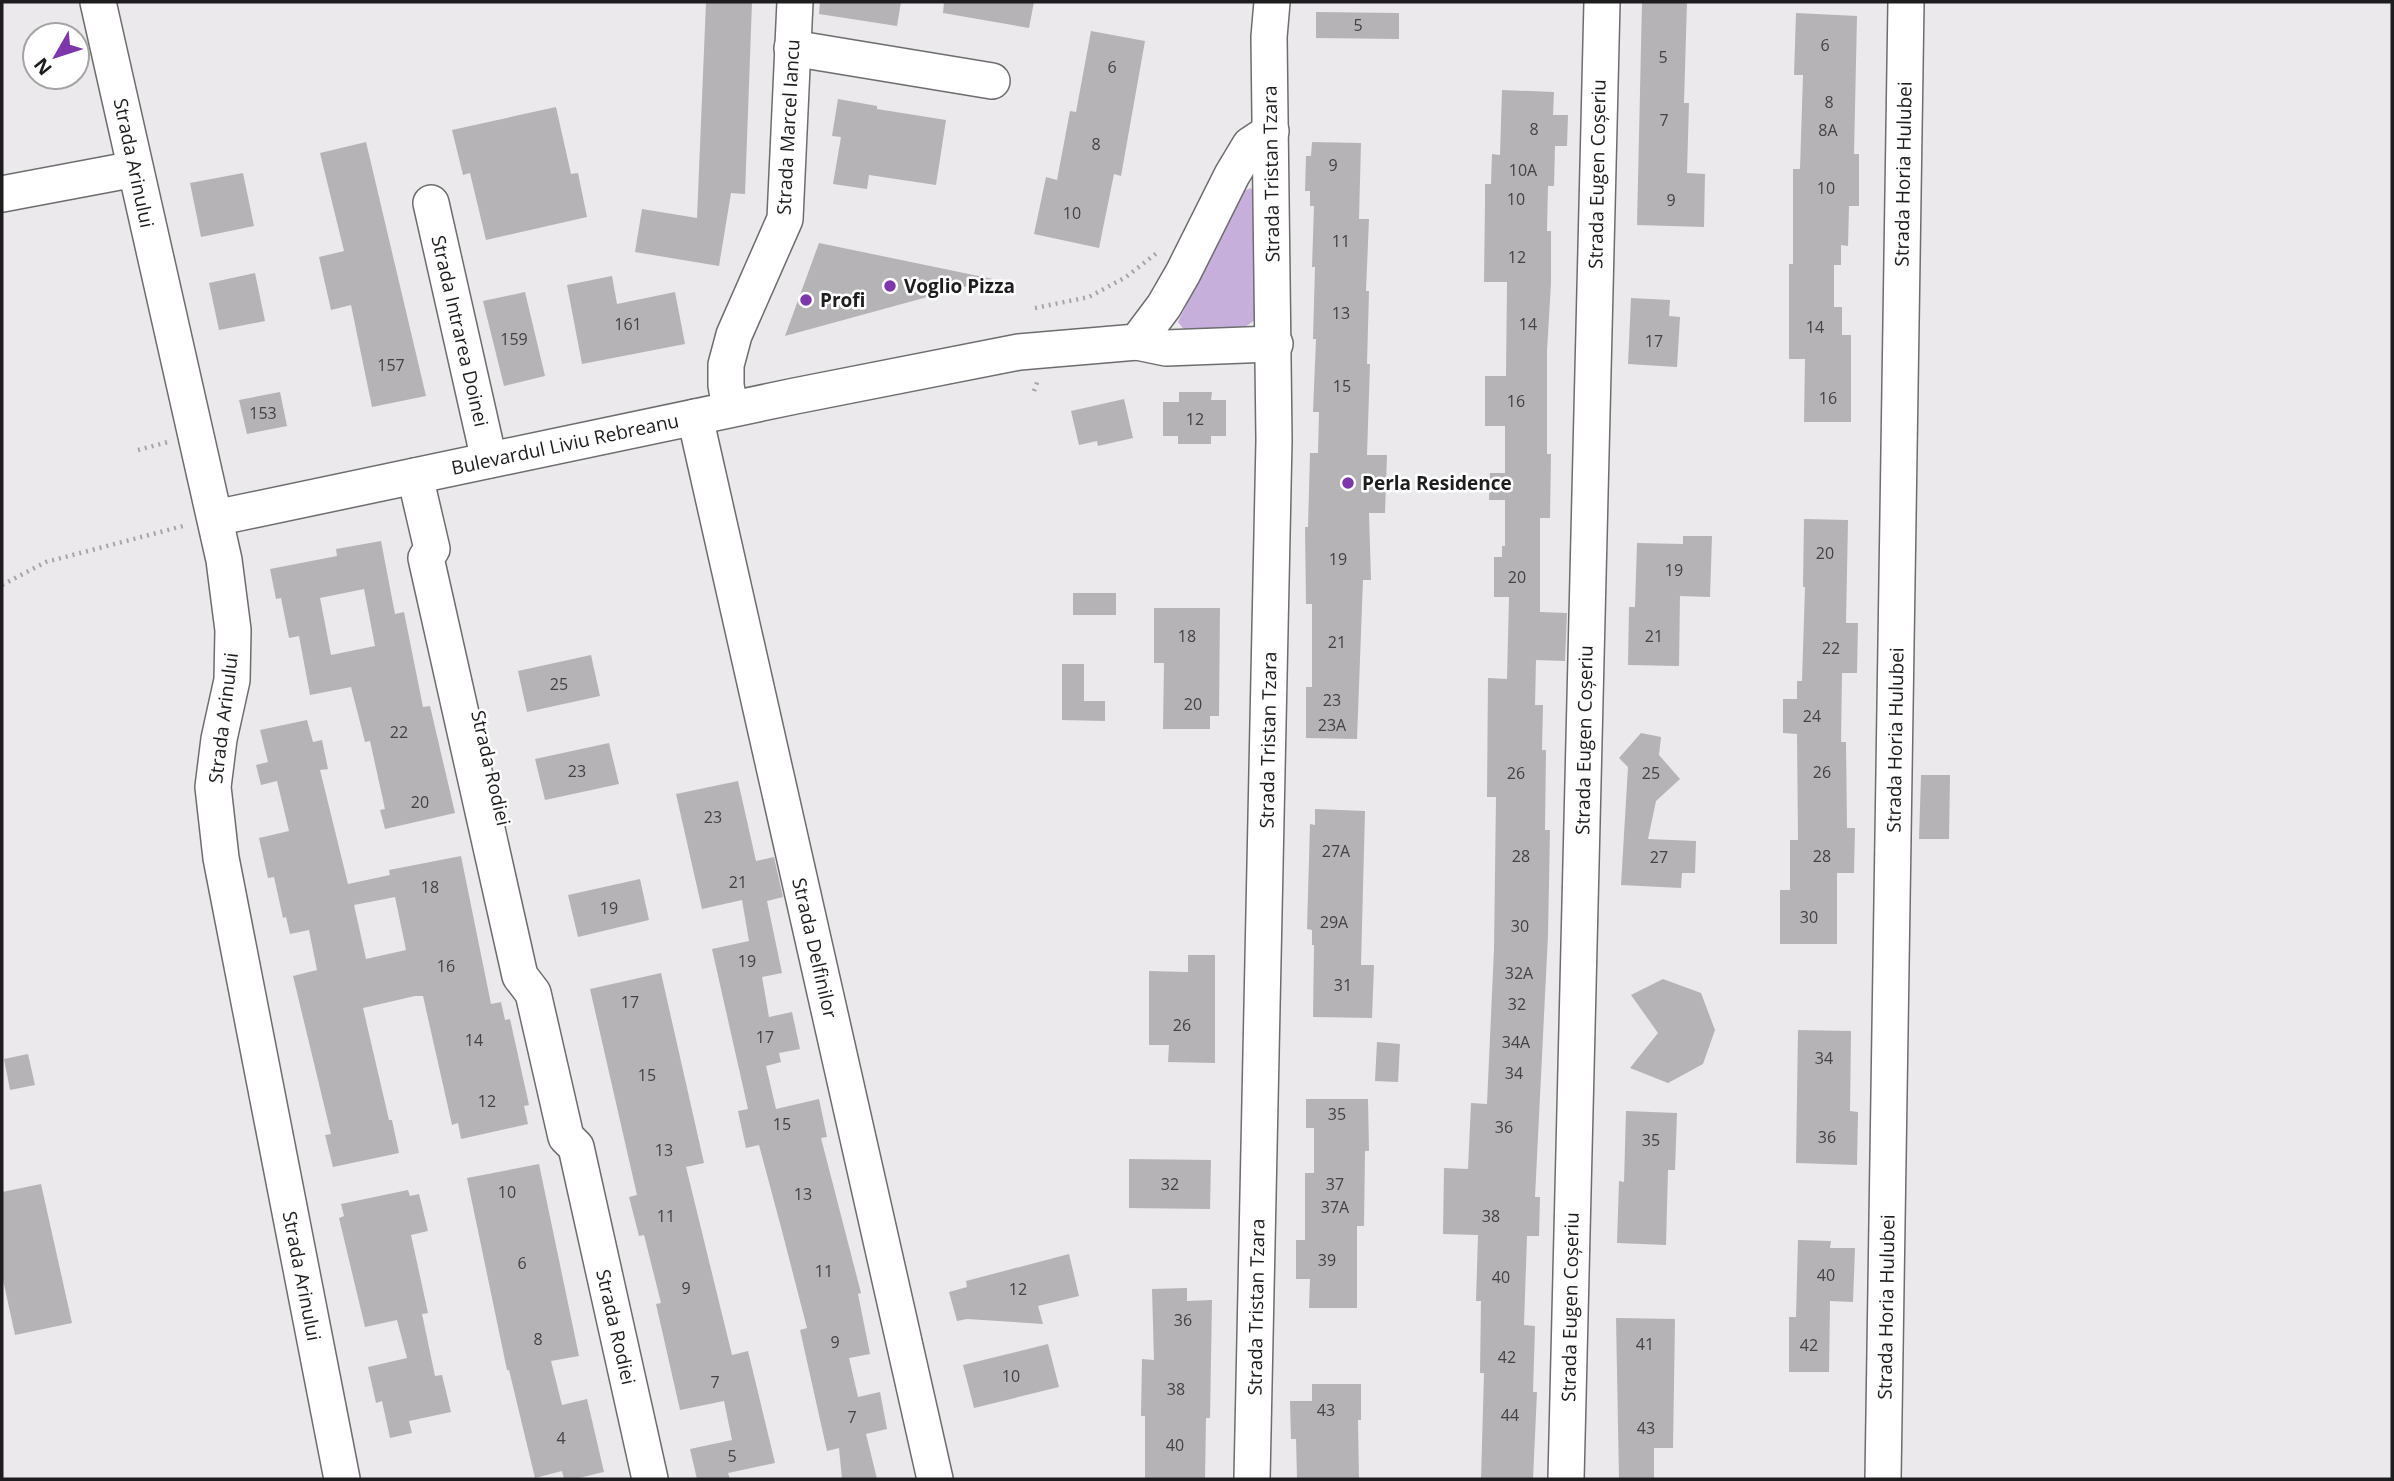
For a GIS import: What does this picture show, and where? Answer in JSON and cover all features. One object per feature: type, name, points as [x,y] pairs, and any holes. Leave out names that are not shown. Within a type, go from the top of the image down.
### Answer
[{"type":"street","name":"Strada Arinului","points":[[99,2],[224,560],[233,630],[232,680],[219,739],[213,787],[221,858],[342,1479]]},
{"type":"street","name":"Strada Marcel Iancu","points":[[730,409],[726,365],[734,335],[785,219],[795,2]]},
{"type":"street","name":"Strada Tristan Tzara","points":[[1252,1479],[1275,344],[1269,37],[1272,2]]},
{"type":"street","name":"Strada Eugen Coșeriu","points":[[1566,1479],[1602,2]]},
{"type":"street","name":"Strada Horia Hulubei","points":[[1883,1479],[1906,2]]},
{"type":"street","points":[[792,48],[992,81]]},
{"type":"street","points":[[1138,342],[1164,306],[1183,273],[1250,145],[1271,131]]},
{"type":"street","points":[[2,194],[135,169]]},
{"type":"street","name":"Strada Intrarea Doinei","points":[[431,203],[489,460]]},
{"type":"street","name":"Bulevardul Liviu Rebreanu","points":[[215,518],[730,409],[1019,352],[1138,342],[1166,348],[1275,344]]},
{"type":"street","name":"Strada Delfinilor","points":[[695,417],[935,1479]]},
{"type":"street","name":"Strada Rodiei","points":[[415,476],[432,549],[426,558],[520,976],[533,993],[566,1137],[576,1147],[650,1479]]},
{"type":"street","name":"Strada Rodiei","points":[[566,1137],[560,1152],[633,1479]]},
{"type":"path","points":[[1035,308],[1090,297],[1126,276],[1165,246]]},
{"type":"path","points":[[2,585],[46,562],[215,518]]},
{"type":"shaded area","points":[[1251,188],[1256,197],[1255,320],[1245,327],[1185,331],[1178,322],[1243,191]]},
{"type":"building","points":[[706,2],[752,2],[745,194],[731,193],[719,266],[635,252],[642,209],[697,218]]},
{"type":"building","points":[[820,2],[901,2],[897,26],[819,14]]},
{"type":"building","points":[[944,2],[1034,2],[1029,28],[943,13]]},
{"type":"building","points":[[1642,2],[1687,2],[1684,103],[1689,103],[1687,173],[1705,174],[1704,227],[1637,225]]},
{"type":"building","points":[[1316,12],[1399,13],[1399,39],[1316,38]]},
{"type":"building","points":[[1796,13],[1857,16],[1854,154],[1859,154],[1859,206],[1849,206],[1848,246],[1841,245],[1841,265],[1834,265],[1834,307],[1842,307],[1842,335],[1851,335],[1851,422],[1804,422],[1805,359],[1789,359],[1793,169],[1800,169],[1803,75],[1794,75]]},
{"type":"building","points":[[1091,31],[1145,41],[1121,176],[1114,174],[1099,248],[1034,234],[1046,177],[1057,180],[1070,111],[1076,112]]},
{"type":"building","points":[[1502,90],[1554,92],[1553,115],[1568,115],[1567,146],[1555,146],[1554,186],[1548,186],[1547,231],[1551,231],[1547,351],[1547,454],[1551,454],[1550,518],[1540,518],[1540,612],[1567,613],[1565,661],[1536,660],[1535,705],[1543,705],[1542,750],[1546,750],[1545,830],[1550,830],[1548,935],[1535,1197],[1540,1197],[1539,1236],[1527,1236],[1524,1325],[1535,1326],[1533,1392],[1537,1392],[1533,1479],[1481,1479],[1484,1373],[1480,1373],[1481,1301],[1476,1301],[1478,1235],[1443,1234],[1444,1168],[1468,1169],[1471,1103],[1487,1104],[1494,949],[1496,797],[1487,797],[1488,678],[1507,679],[1509,597],[1494,597],[1494,557],[1502,557],[1502,546],[1505,546],[1505,500],[1489,500],[1490,473],[1505,473],[1505,426],[1485,426],[1485,376],[1506,376],[1507,282],[1484,282],[1485,184],[1491,184],[1492,154],[1500,155]]},
{"type":"building","points":[[838,99],[877,106],[877,109],[946,120],[936,185],[869,175],[867,189],[833,184],[841,137],[832,136]]},
{"type":"building","points":[[556,107],[571,174],[578,173],[587,217],[486,240],[470,173],[463,175],[452,130]]},
{"type":"building","points":[[366,142],[426,396],[372,407],[351,305],[331,310],[319,257],[344,251],[320,153]]},
{"type":"building","points":[[1312,142],[1361,143],[1359,219],[1369,219],[1366,291],[1369,291],[1367,364],[1370,364],[1367,455],[1387,455],[1385,513],[1369,513],[1371,580],[1363,580],[1357,739],[1306,738],[1306,687],[1312,687],[1312,604],[1306,604],[1305,527],[1308,527],[1310,453],[1318,453],[1319,412],[1313,412],[1316,339],[1313,339],[1314,206],[1310,206],[1310,191],[1305,191],[1306,156],[1311,156]]},
{"type":"building","points":[[243,173],[254,226],[201,237],[190,183]]},
{"type":"building","points":[[819,243],[993,279],[785,336]]},
{"type":"building","points":[[255,273],[265,321],[219,330],[209,283]]},
{"type":"building","points":[[612,276],[617,304],[675,292],[685,344],[582,364],[567,285]]},
{"type":"building","points":[[525,292],[545,376],[504,386],[483,301]]},
{"type":"building","points":[[1631,298],[1670,300],[1669,316],[1680,317],[1677,367],[1628,364]]},
{"type":"building","points":[[280,392],[287,426],[247,434],[239,400]]},
{"type":"building","points":[[1179,392],[1212,392],[1211,400],[1226,400],[1226,436],[1211,436],[1211,444],[1178,444],[1178,436],[1163,436],[1163,402],[1179,402]]},
{"type":"building","points":[[1124,399],[1133,438],[1098,446],[1097,441],[1079,445],[1071,411]]},
{"type":"building","points":[[1804,519],[1848,520],[1846,623],[1858,623],[1857,673],[1842,673],[1841,742],[1846,742],[1847,828],[1855,828],[1854,873],[1837,873],[1837,944],[1780,944],[1780,890],[1790,890],[1790,840],[1798,840],[1797,734],[1783,733],[1783,699],[1797,699],[1797,681],[1802,681]]},
{"type":"building","points":[[1683,536],[1712,536],[1710,597],[1680,596],[1679,666],[1628,665],[1629,607],[1635,607],[1637,543],[1683,544]]},
{"type":"building","points":[[381,541],[395,614],[404,612],[423,707],[430,706],[455,813],[385,829],[380,810],[385,809],[370,741],[365,742],[351,687],[310,695],[299,636],[289,638],[281,598],[276,599],[270,569],[337,556],[336,549]],"holes":[[[364,589],[375,646],[331,655],[320,598]]]},
{"type":"building","points":[[1073,593],[1116,593],[1116,615],[1073,615]]},
{"type":"building","points":[[1154,608],[1220,608],[1219,716],[1210,716],[1210,729],[1163,729],[1164,663],[1154,663]]},
{"type":"building","points":[[591,655],[600,696],[527,712],[518,671]]},
{"type":"building","points":[[1062,664],[1084,664],[1084,701],[1105,701],[1105,721],[1062,720]]},
{"type":"building","points":[[307,720],[313,742],[322,740],[328,769],[320,770],[348,884],[390,875],[389,870],[461,856],[491,1004],[501,1002],[505,1020],[510,1019],[529,1105],[524,1106],[528,1124],[461,1139],[458,1123],[452,1125],[423,996],[415,996],[363,1008],[399,1153],[333,1167],[325,1135],[331,1134],[293,976],[317,970],[309,930],[290,934],[286,917],[283,918],[274,877],[268,878],[259,838],[289,831],[277,781],[261,785],[256,765],[268,762],[260,730]],"holes":[[[395,897],[406,950],[366,959],[354,905]]]},
{"type":"building","points":[[1641,733],[1661,737],[1659,755],[1680,779],[1656,801],[1648,839],[1696,841],[1695,873],[1682,873],[1681,888],[1621,885],[1628,767],[1619,758]]},
{"type":"building","points":[[609,743],[619,784],[545,800],[535,759]]},
{"type":"building","points":[[1921,775],[1950,775],[1949,839],[1919,839]]},
{"type":"building","points":[[738,781],[756,861],[774,857],[783,897],[767,901],[782,973],[762,977],[769,1017],[792,1012],[800,1049],[779,1053],[781,1062],[766,1066],[776,1109],[819,1099],[827,1137],[821,1138],[861,1293],[858,1294],[870,1354],[849,1358],[858,1397],[880,1392],[887,1429],[866,1434],[877,1479],[842,1479],[839,1448],[827,1451],[800,1330],[807,1328],[782,1231],[759,1145],[746,1148],[738,1111],[748,1109],[712,949],[749,941],[742,900],[702,909],[676,794]]},
{"type":"building","points":[[1315,809],[1365,811],[1361,965],[1374,965],[1372,1018],[1313,1017],[1314,945],[1312,930],[1307,929],[1310,824],[1315,825]]},
{"type":"building","points":[[640,879],[649,920],[578,937],[568,895]]},
{"type":"building","points":[[1188,955],[1215,955],[1215,1063],[1168,1062],[1169,1045],[1149,1045],[1149,971],[1188,972]]},
{"type":"building","points":[[661,973],[704,1163],[686,1167],[732,1355],[748,1351],[775,1463],[728,1473],[730,1479],[697,1479],[690,1449],[732,1440],[724,1401],[680,1410],[656,1304],[661,1303],[644,1235],[639,1236],[629,1197],[637,1195],[590,989]]},
{"type":"building","points":[[1663,979],[1701,993],[1715,1030],[1703,1064],[1668,1083],[1630,1068],[1658,1033],[1631,995]]},
{"type":"building","points":[[1798,1030],[1851,1031],[1850,1111],[1858,1112],[1857,1165],[1796,1163]]},
{"type":"building","points":[[1377,1042],[1400,1044],[1398,1082],[1375,1081]]},
{"type":"building","points":[[28,1054],[35,1085],[10,1090],[4,1059]]},
{"type":"building","points":[[1306,1099],[1368,1099],[1369,1151],[1365,1151],[1364,1226],[1357,1226],[1357,1308],[1309,1308],[1310,1279],[1296,1279],[1296,1240],[1305,1240],[1305,1173],[1314,1173],[1314,1128],[1306,1128]]},
{"type":"building","points":[[1626,1111],[1677,1113],[1675,1170],[1668,1170],[1666,1245],[1617,1243],[1619,1181],[1624,1182]]},
{"type":"building","points":[[1129,1159],[1211,1160],[1210,1209],[1129,1208]]},
{"type":"building","points":[[539,1164],[579,1356],[551,1361],[562,1405],[587,1399],[604,1472],[574,1479],[564,1479],[562,1471],[535,1478],[507,1370],[467,1178]]},
{"type":"building","points":[[41,1184],[72,1323],[15,1335],[2,1275],[2,1192]]},
{"type":"building","points":[[408,1190],[410,1196],[419,1194],[428,1231],[411,1235],[428,1313],[422,1314],[435,1376],[442,1375],[451,1412],[409,1421],[412,1433],[390,1438],[382,1401],[376,1403],[368,1367],[407,1358],[397,1320],[365,1327],[339,1218],[344,1216],[341,1204]]},
{"type":"building","points":[[1798,1240],[1831,1241],[1830,1248],[1855,1248],[1853,1302],[1830,1301],[1829,1372],[1789,1372],[1789,1317],[1796,1317]]},
{"type":"building","points":[[1069,1254],[1079,1296],[1038,1306],[1043,1324],[967,1319],[957,1321],[949,1292],[967,1287],[966,1281]]},
{"type":"building","points":[[1187,1288],[1187,1301],[1212,1300],[1210,1418],[1206,1418],[1205,1479],[1145,1479],[1145,1416],[1141,1416],[1142,1359],[1154,1360],[1152,1289]]},
{"type":"building","points":[[1616,1318],[1675,1319],[1673,1448],[1654,1448],[1654,1479],[1619,1479]]},
{"type":"building","points":[[1048,1344],[1059,1387],[974,1408],[963,1365]]},
{"type":"building","points":[[1312,1384],[1361,1384],[1361,1420],[1358,1420],[1359,1479],[1297,1479],[1296,1439],[1291,1439],[1290,1401],[1312,1401]]},
{"type":"place","name":"Voglio Pizza","points":[[890,286]]},
{"type":"place","name":"Profi","points":[[806,300]]},
{"type":"place","name":"Perla Residence","points":[[1348,483]]}]
